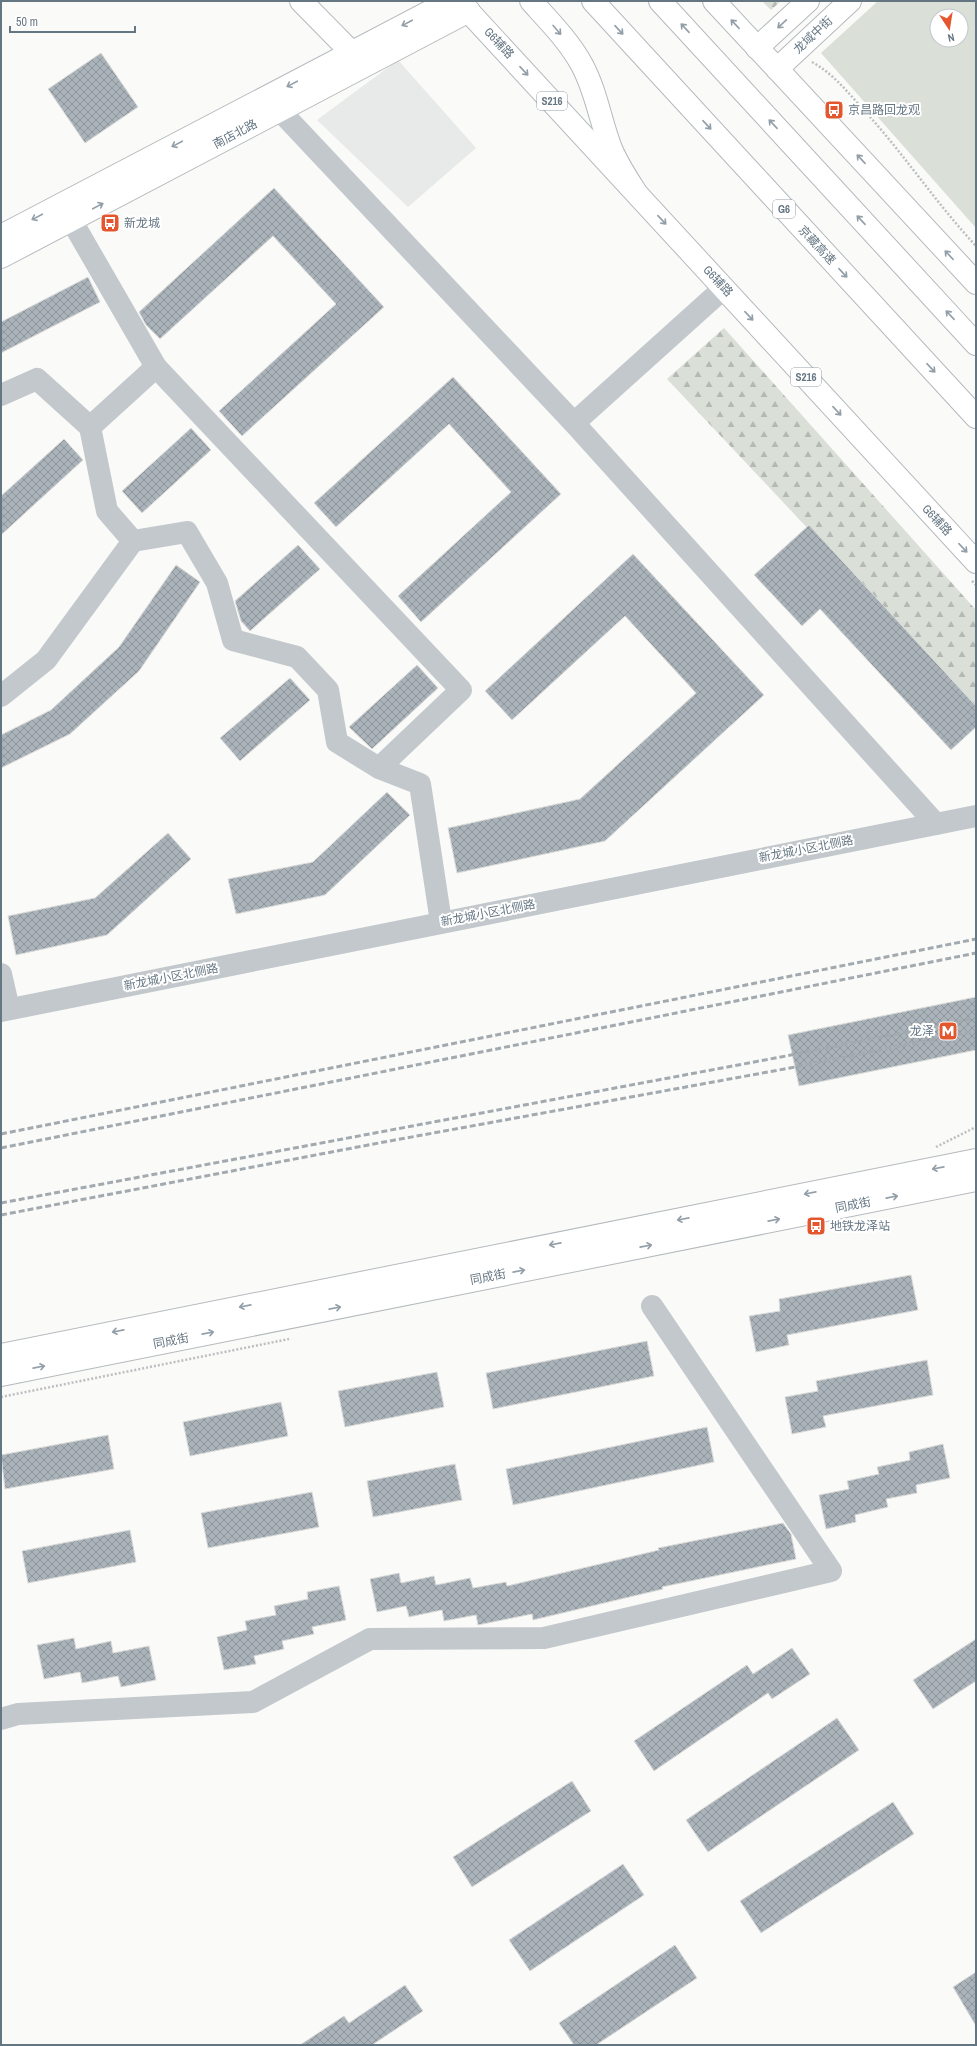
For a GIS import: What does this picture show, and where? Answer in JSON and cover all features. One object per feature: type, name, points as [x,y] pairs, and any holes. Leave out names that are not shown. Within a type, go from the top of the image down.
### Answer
[{"type":"main road","points":[[301,1],[364,57]]},
{"type":"main road","points":[[317,1],[364,57]]},
{"type":"main road","name":"南店北路","points":[[364,57],[450,1]]},
{"type":"main road","points":[[531,1],[566,41],[582,65],[595,94],[610,146],[622,171],[635,191]]},
{"type":"main road","name":"京藏高速","points":[[593,1],[976,417]]},
{"type":"main road","points":[[660,1],[976,344]]},
{"type":"main road","points":[[714,1],[976,283]]},
{"type":"main road","points":[[757,48],[808,1]]},
{"type":"main road","name":"龙域中街","points":[[777,69],[850,1]]},
{"type":"main road","name":"南店北路","points":[[1,257],[67,212],[464,6]]},
{"type":"main road","name":"G6辅路","points":[[464,6],[976,562]]},
{"type":"main road","name":"南店北路","points":[[1,236],[67,212]]},
{"type":"main road","name":"同成街","points":[[1,1355],[976,1160]]},
{"type":"main road","name":"同成街","points":[[1,1375],[976,1180]]},
{"type":"street","points":[[273,104],[574,423],[936,824]]},
{"type":"street","points":[[67,212],[156,368],[461,690],[379,768]]},
{"type":"street","points":[[574,423],[724,288]]},
{"type":"street","points":[[90,427],[156,368]]},
{"type":"street","points":[[1,396],[37,379],[90,427],[107,511],[133,542]]},
{"type":"street","points":[[1,696],[46,660],[133,542],[187,532],[218,583],[233,640],[297,657],[328,690],[337,742],[379,768],[420,784],[441,922]]},
{"type":"street","name":"新龙城小区北侧路","points":[[5,1010],[976,816]]},
{"type":"street","points":[[1,974],[5,1010]]},
{"type":"street","points":[[1,1719],[18,1714],[253,1702],[370,1639],[544,1638],[831,1571],[652,1306]]},
{"type":"path","points":[[795,52],[819,66],[835,78],[888,136],[945,211],[976,246]]},
{"type":"shaded area","points":[[398,60],[476,148],[408,207],[317,120]]},
{"type":"green space","points":[[762,1],[781,1],[771,10]]},
{"type":"green space","points":[[878,1],[976,1],[976,228],[821,53]]},
{"type":"green space","points":[[724,328],[976,610],[976,707],[667,379]]},
{"type":"building","points":[[101,53],[138,107],[85,143],[48,89]]},
{"type":"building","points":[[274,188],[384,307],[242,436],[219,411],[336,304],[273,236],[160,339],[146,325],[139,312]]},
{"type":"building","points":[[88,277],[100,302],[1,353],[1,322]]},
{"type":"building","points":[[453,377],[561,494],[421,622],[398,596],[511,492],[449,424],[336,527],[314,503]]},
{"type":"building","points":[[191,428],[211,450],[142,513],[122,491]]},
{"type":"building","points":[[64,439],[83,460],[1,535],[1,496]]},
{"type":"building","points":[[809,525],[976,706],[976,727],[951,750],[820,609],[802,626],[754,575]]},
{"type":"building","points":[[298,545],[320,569],[250,631],[241,621],[235,601]]},
{"type":"building","points":[[633,554],[764,695],[605,841],[457,873],[448,828],[580,799],[696,693],[625,616],[512,720],[485,691]]},
{"type":"building","points":[[176,565],[200,582],[139,671],[70,734],[1,768],[1,735],[51,710],[119,647]]},
{"type":"building","points":[[417,665],[438,688],[372,749],[349,727]]},
{"type":"building","points":[[290,678],[310,700],[240,761],[220,738]]},
{"type":"building","points":[[387,792],[410,815],[325,895],[236,914],[228,879],[313,862]]},
{"type":"building","points":[[168,833],[191,859],[107,935],[16,955],[8,916],[95,898]]},
{"type":"building","points":[[976,997],[976,1050],[799,1086],[788,1035]]},
{"type":"building","points":[[911,1275],[918,1310],[787,1335],[789,1345],[756,1352],[749,1316],[780,1311],[779,1299]]},
{"type":"building","points":[[647,1341],[654,1376],[493,1409],[486,1373]]},
{"type":"building","points":[[927,1360],[933,1395],[823,1416],[826,1427],[792,1434],[785,1397],[818,1391],[816,1381]]},
{"type":"building","points":[[437,1372],[444,1407],[345,1427],[338,1391]]},
{"type":"building","points":[[281,1402],[288,1436],[190,1456],[183,1422]]},
{"type":"building","points":[[707,1427],[714,1462],[513,1505],[506,1469]]},
{"type":"building","points":[[108,1435],[114,1469],[5,1489],[1,1455]]},
{"type":"building","points":[[943,1444],[950,1478],[916,1485],[917,1493],[886,1499],[888,1507],[855,1515],[856,1522],[826,1529],[819,1495],[849,1489],[847,1481],[879,1474],[877,1467],[910,1460],[909,1452]]},
{"type":"building","points":[[455,1464],[462,1500],[373,1517],[367,1481]]},
{"type":"building","points":[[312,1492],[319,1527],[208,1548],[201,1513]]},
{"type":"building","points":[[783,1523],[791,1534],[796,1559],[662,1587],[663,1589],[533,1620],[532,1614],[478,1625],[476,1615],[444,1621],[442,1610],[409,1617],[406,1606],[377,1612],[370,1579],[399,1573],[401,1583],[434,1576],[436,1585],[470,1578],[473,1588],[506,1582],[507,1586],[659,1550],[658,1548]]},
{"type":"building","points":[[130,1530],[136,1562],[28,1583],[22,1551]]},
{"type":"building","points":[[339,1586],[346,1620],[312,1627],[314,1634],[282,1641],[284,1649],[254,1656],[256,1664],[224,1670],[217,1637],[247,1630],[245,1621],[276,1615],[274,1606],[308,1599],[307,1592]]},
{"type":"building","points":[[74,1638],[76,1649],[111,1641],[113,1653],[149,1646],[156,1680],[121,1687],[118,1676],[82,1683],[80,1672],[44,1679],[37,1645]]},
{"type":"building","points":[[976,1639],[976,1681],[933,1709],[913,1680]]},
{"type":"building","points":[[792,1648],[810,1674],[772,1699],[768,1693],[654,1771],[634,1741],[747,1665],[753,1674]]},
{"type":"building","points":[[837,1718],[859,1750],[708,1852],[686,1820]]},
{"type":"building","points":[[572,1781],[591,1811],[472,1887],[453,1857]]},
{"type":"building","points":[[893,1802],[914,1834],[761,1933],[740,1901]]},
{"type":"building","points":[[623,1864],[644,1895],[530,1971],[509,1940]]},
{"type":"building","points":[[675,1945],[697,1978],[596,2045],[574,2045],[559,2023]]},
{"type":"building","points":[[976,1972],[976,2026],[953,1987]]},
{"type":"building","points":[[405,1985],[423,2011],[372,2045],[300,2045],[344,2016],[349,2023]]},
{"type":"railway","points":[[1,1134],[976,939]]},
{"type":"railway","points":[[1,1148],[976,953]]},
{"type":"railway","points":[[1,1203],[786,1056],[976,1018]]},
{"type":"railway","points":[[1,1215],[384,1142],[790,1068],[976,1031]]},
{"type":"place","name":"京昌路回龙观","points":[[834,110]]},
{"type":"place","name":"新龙城","points":[[110,223]]},
{"type":"place","name":"龙泽","points":[[948,1031]]},
{"type":"place","name":"地铁龙泽站","points":[[816,1226]]}]
